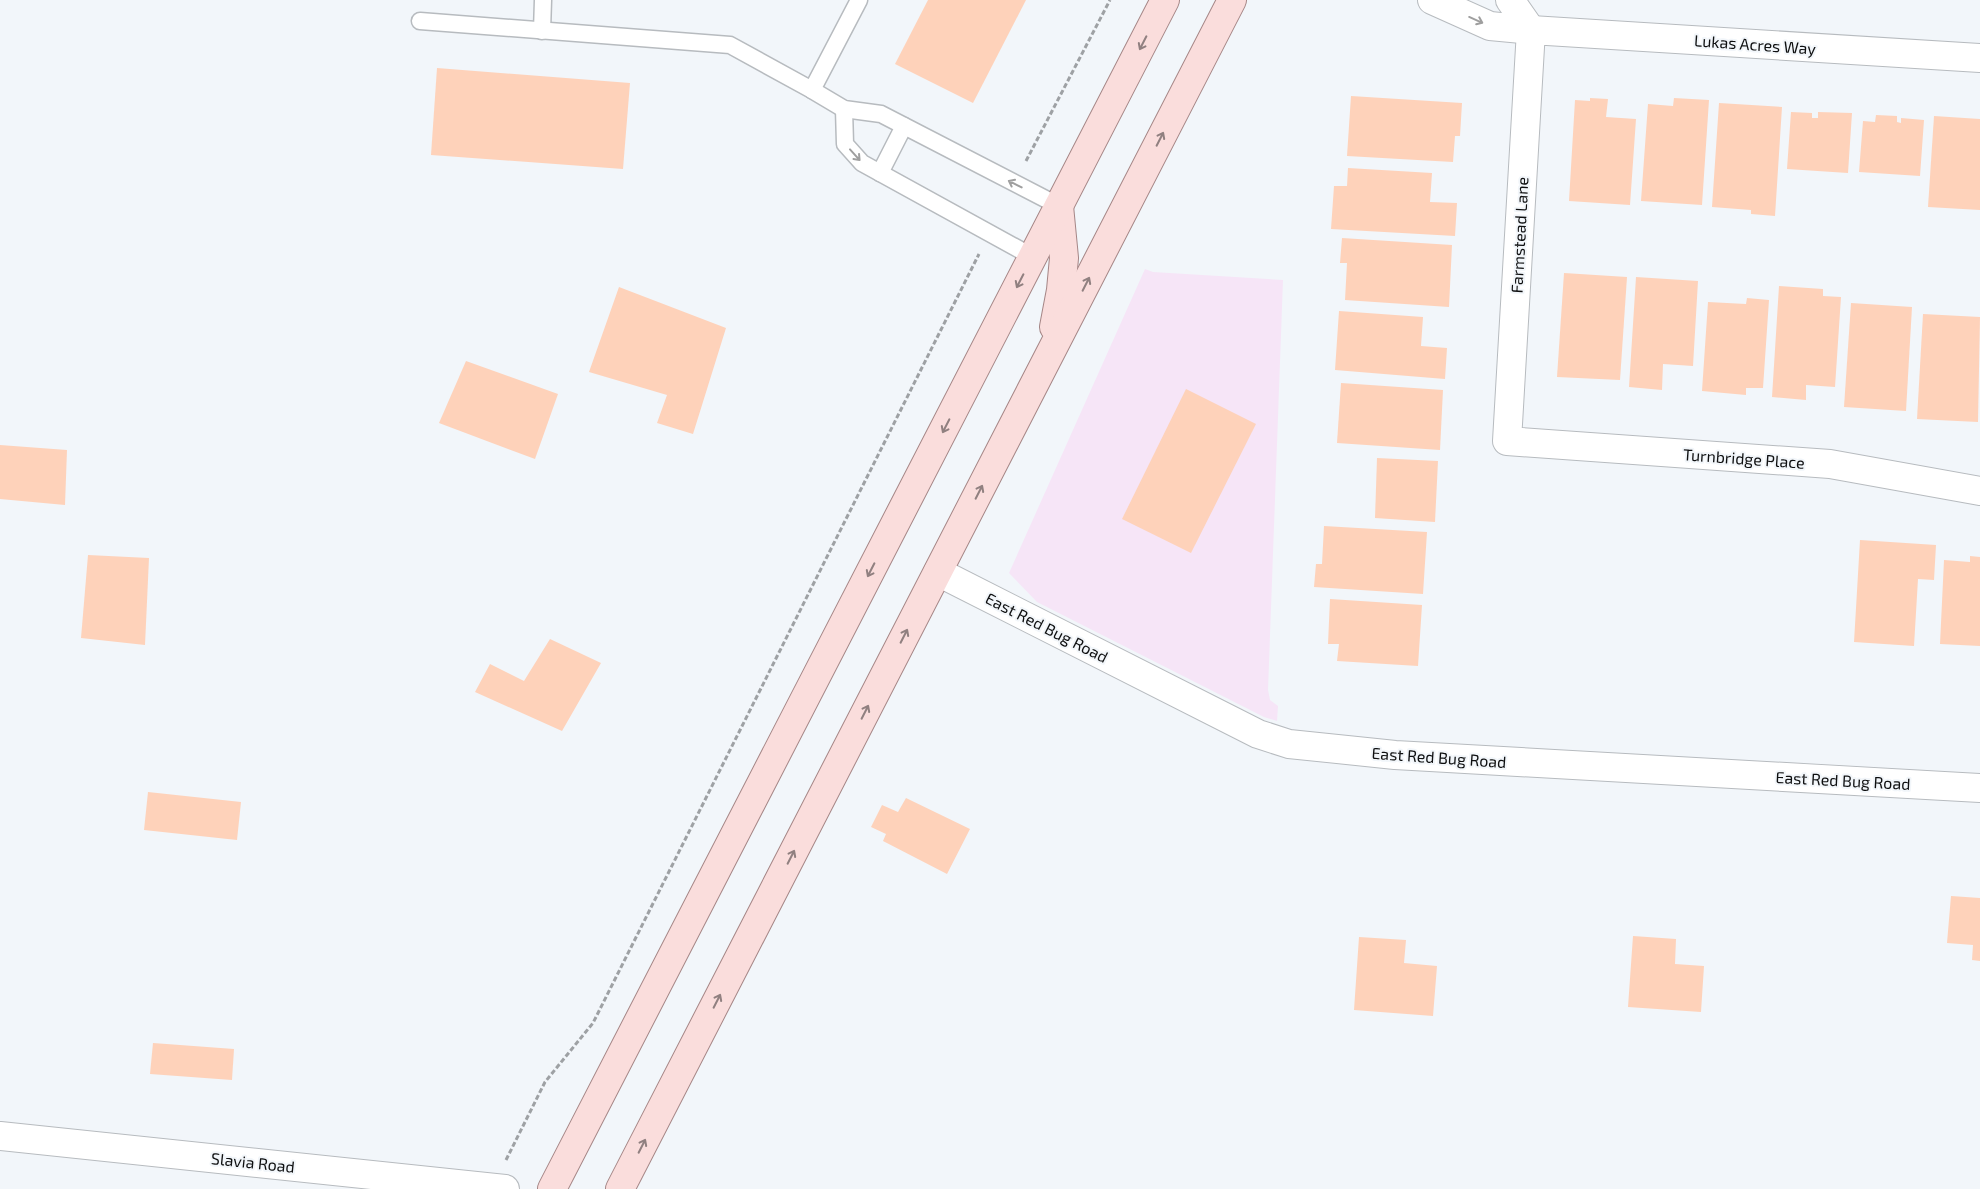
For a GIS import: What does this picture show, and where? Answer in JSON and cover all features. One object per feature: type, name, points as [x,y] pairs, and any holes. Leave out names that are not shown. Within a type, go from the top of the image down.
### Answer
[{"type":"main road","points":[[552,1189],[1165,0]]},
{"type":"main road","points":[[620,1189],[1232,0]]},
{"type":"main road","points":[[1048,358],[1061,290],[1064,258],[1059,206]]},
{"type":"street","name":"Lukas Acres Way","points":[[1432,0],[1490,26],[1980,58]]},
{"type":"street","points":[[1510,0],[1531,30]]},
{"type":"street","name":"Farmstead Lane","points":[[1507,441],[1531,30]]},
{"type":"street","name":"Turnbridge Place","points":[[1507,441],[1830,464],[1980,491]]},
{"type":"street","name":"East Red Bug Road","points":[[938,572],[1258,734],[1289,744],[1396,755],[1980,788]]},
{"type":"street","name":"Slavia Road","points":[[0,1136],[505,1189]]},
{"type":"lane","points":[[542,31],[543,0]]},
{"type":"lane","points":[[812,90],[858,0]]},
{"type":"lane","points":[[420,21],[730,45],[844,109],[881,114],[1059,206]]},
{"type":"lane","points":[[844,109],[845,144],[862,163],[1033,257]]},
{"type":"lane","points":[[880,173],[904,126]]},
{"type":"path","points":[[1026,161],[1110,0]]},
{"type":"path","points":[[509,1155],[545,1082],[593,1024],[981,250]]},
{"type":"shaded area","points":[[1145,269],[1153,272],[1283,280],[1268,690],[1270,700],[1278,706],[1277,721],[1264,717],[1037,602],[1009,573]]},
{"type":"building","points":[[928,0],[1026,0],[973,103],[895,64]]},
{"type":"building","points":[[437,68],[630,83],[623,169],[431,155]]},
{"type":"building","points":[[1351,96],[1462,103],[1460,136],[1455,136],[1453,162],[1347,156]]},
{"type":"building","points":[[1590,98],[1608,99],[1606,117],[1636,119],[1630,205],[1569,201],[1575,100],[1590,101]]},
{"type":"building","points":[[1674,98],[1709,100],[1702,205],[1641,201],[1648,104],[1673,106]]},
{"type":"building","points":[[1719,103],[1782,107],[1775,216],[1751,214],[1751,210],[1712,207]]},
{"type":"building","points":[[1791,112],[1812,113],[1812,118],[1818,118],[1818,112],[1852,113],[1848,173],[1787,169]]},
{"type":"building","points":[[1876,115],[1897,116],[1897,122],[1901,123],[1901,118],[1924,120],[1920,176],[1859,172],[1863,121],[1875,122]]},
{"type":"building","points":[[1934,116],[1980,119],[1980,210],[1928,207]]},
{"type":"building","points":[[1348,168],[1432,173],[1430,202],[1457,203],[1455,236],[1331,229],[1334,186],[1347,186]]},
{"type":"building","points":[[1342,238],[1452,245],[1449,307],[1345,300],[1347,263],[1340,263]]},
{"type":"building","points":[[1564,273],[1627,277],[1620,380],[1557,377]]},
{"type":"building","points":[[1636,277],[1698,281],[1693,366],[1663,364],[1662,390],[1629,387]]},
{"type":"building","points":[[1779,286],[1823,289],[1823,296],[1841,297],[1835,387],[1806,385],[1806,400],[1772,397]]},
{"type":"building","points":[[619,287],[726,328],[693,434],[657,423],[667,395],[589,372]]},
{"type":"building","points":[[1747,298],[1769,300],[1763,388],[1746,388],[1746,395],[1702,391],[1708,302],[1746,304]]},
{"type":"building","points":[[1851,303],[1912,307],[1906,411],[1844,407]]},
{"type":"building","points":[[1339,311],[1423,317],[1421,346],[1447,348],[1445,379],[1335,370]]},
{"type":"building","points":[[1923,314],[1980,317],[1978,422],[1917,419]]},
{"type":"building","points":[[466,361],[558,394],[535,459],[439,423]]},
{"type":"building","points":[[1341,383],[1443,390],[1440,450],[1337,443]]},
{"type":"building","points":[[1186,389],[1256,424],[1191,553],[1122,519]]},
{"type":"building","points":[[0,445],[67,450],[65,505],[0,499]]},
{"type":"building","points":[[1377,458],[1438,461],[1435,522],[1375,518]]},
{"type":"building","points":[[1324,526],[1427,532],[1423,594],[1314,587],[1316,564],[1322,564]]},
{"type":"building","points":[[1860,540],[1936,545],[1934,580],[1918,579],[1914,646],[1854,642]]},
{"type":"building","points":[[88,555],[149,558],[145,645],[81,638]]},
{"type":"building","points":[[1970,556],[1980,557],[1980,646],[1940,644],[1944,560],[1970,562]]},
{"type":"building","points":[[1330,599],[1422,605],[1418,666],[1337,661],[1339,644],[1328,644]]},
{"type":"building","points":[[550,639],[601,663],[562,731],[475,692],[490,664],[524,681]]},
{"type":"building","points":[[148,792],[241,802],[237,840],[144,830]]},
{"type":"building","points":[[906,798],[970,829],[947,874],[883,841],[886,834],[871,827],[882,805],[898,812]]},
{"type":"building","points":[[1951,896],[1980,898],[1980,961],[1972,960],[1973,945],[1947,943]]},
{"type":"building","points":[[1633,936],[1676,939],[1675,964],[1704,966],[1701,1012],[1628,1007]]},
{"type":"building","points":[[1359,937],[1406,940],[1404,963],[1437,966],[1433,1016],[1354,1010]]},
{"type":"building","points":[[153,1043],[234,1049],[232,1080],[150,1074]]}]
